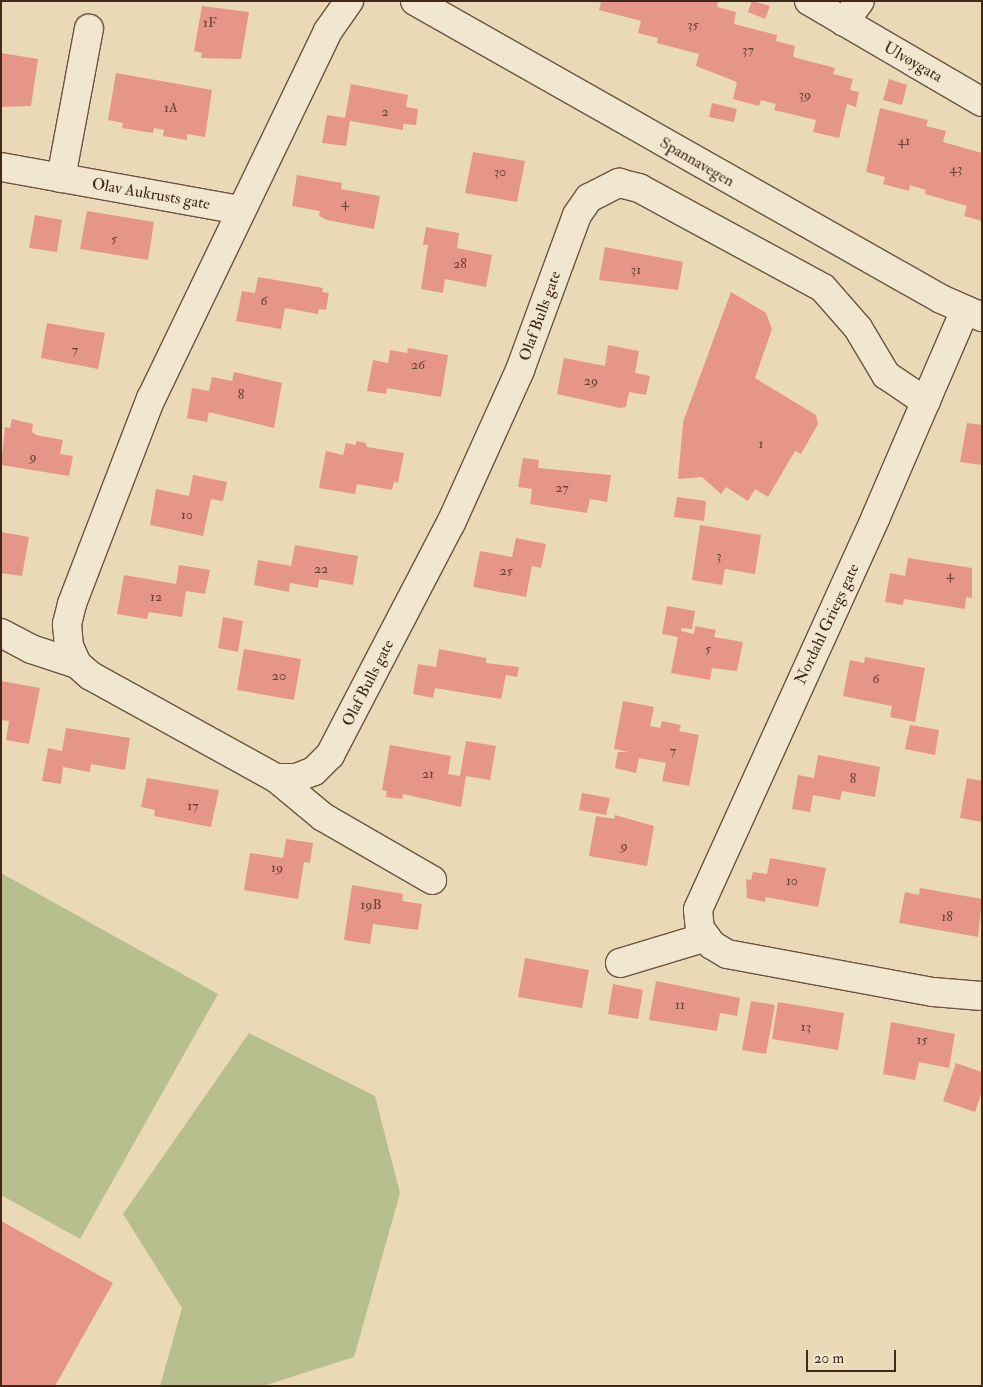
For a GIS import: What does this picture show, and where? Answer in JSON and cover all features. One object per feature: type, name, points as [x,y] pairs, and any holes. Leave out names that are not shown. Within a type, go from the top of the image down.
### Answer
[{"type":"street","points":[[76,664],[69,646],[67,624],[72,604],[152,398],[328,31],[349,1]]},
{"type":"street","name":"Spannavegen","points":[[416,1],[973,314]]},
{"type":"street","name":"Ulvøygata","points":[[809,1],[852,12],[982,102]]},
{"type":"street","points":[[62,178],[89,29]]},
{"type":"street","name":"Olav Aukrusts gate","points":[[1,167],[241,210]]},
{"type":"street","name":"Olaf Bulls gate","points":[[276,778],[305,774],[330,755],[451,523],[520,370],[577,215],[589,198],[603,189],[619,183],[640,188],[823,288],[858,328],[886,375],[926,402]]},
{"type":"street","name":"Nordahl Griegs gate","points":[[706,937],[700,929],[698,910],[707,884],[926,402],[973,314]]},
{"type":"street","points":[[1,633],[32,649],[76,664],[91,676],[276,778],[323,817],[432,880]]},
{"type":"street","points":[[620,964],[706,937],[727,954],[966,998],[982,996]]},
{"type":"green space","points":[[1,873],[218,994],[80,1239],[1,1195]]},
{"type":"green space","points":[[249,1033],[375,1096],[400,1193],[354,1357],[263,1386],[160,1386],[182,1308],[123,1214]]},
{"type":"building","points":[[601,1],[718,2],[717,7],[736,12],[734,24],[777,35],[776,41],[795,46],[793,57],[835,68],[833,74],[853,79],[850,90],[859,92],[856,107],[847,104],[839,138],[813,132],[816,120],[774,110],[776,104],[761,100],[759,106],[733,99],[737,82],[696,66],[699,54],[657,43],[658,38],[638,33],[641,21],[599,10]]},
{"type":"building","points":[[752,1],[770,6],[765,19],[748,12]]},
{"type":"building","points":[[202,6],[249,12],[241,59],[201,58],[202,53],[194,51]]},
{"type":"building","points":[[1,53],[38,59],[31,106],[1,107]]},
{"type":"building","points":[[116,73],[212,90],[205,137],[187,134],[187,140],[163,136],[164,130],[154,128],[153,133],[122,128],[123,123],[108,120]]},
{"type":"building","points":[[889,79],[907,85],[902,105],[883,100]]},
{"type":"building","points":[[351,84],[408,95],[406,107],[418,109],[416,125],[403,124],[403,130],[350,121],[346,146],[322,143],[327,115],[345,118]]},
{"type":"building","points":[[712,103],[737,109],[734,122],[709,117]]},
{"type":"building","points":[[880,108],[928,120],[926,126],[946,131],[943,142],[982,153],[982,221],[964,216],[967,206],[925,194],[926,190],[910,185],[909,191],[883,184],[885,177],[866,172]]},
{"type":"building","points":[[473,152],[525,161],[517,202],[465,193]]},
{"type":"building","points":[[297,175],[342,183],[341,189],[380,196],[374,229],[327,220],[319,216],[320,211],[292,206]]},
{"type":"building","points":[[87,211],[154,222],[148,260],[80,249]]},
{"type":"building","points":[[35,215],[62,220],[57,252],[29,248]]},
{"type":"building","points":[[426,227],[459,233],[457,248],[492,255],[486,287],[445,279],[443,293],[421,289],[428,245],[423,245]]},
{"type":"building","points":[[605,247],[683,262],[678,290],[599,280]]},
{"type":"building","points":[[258,277],[323,288],[322,292],[329,293],[326,310],[319,309],[318,314],[285,308],[281,329],[236,321],[242,291],[255,293]]},
{"type":"building","points":[[731,292],[766,313],[772,329],[755,378],[816,415],[818,424],[801,454],[795,451],[768,497],[755,489],[748,501],[726,487],[721,494],[702,477],[678,479],[683,422]]},
{"type":"building","points":[[47,323],[105,333],[98,369],[41,358]]},
{"type":"building","points":[[608,345],[639,351],[635,373],[650,376],[646,395],[629,392],[626,407],[620,408],[557,394],[564,358],[605,366]]},
{"type":"building","points":[[408,348],[448,355],[441,397],[387,388],[386,394],[367,391],[373,360],[388,363],[390,350],[407,353]]},
{"type":"building","points":[[234,372],[282,383],[274,428],[209,412],[207,422],[187,418],[192,388],[209,391],[212,377],[232,381]]},
{"type":"building","points":[[12,419],[33,424],[32,432],[36,435],[63,440],[60,454],[73,456],[69,476],[1,465],[5,427],[10,428]]},
{"type":"building","points":[[967,423],[982,425],[982,465],[960,462]]},
{"type":"building","points":[[356,441],[366,443],[367,447],[404,453],[398,483],[394,482],[392,490],[357,484],[355,494],[319,488],[326,451],[343,455],[346,443],[356,445]]},
{"type":"building","points":[[523,458],[539,460],[538,468],[611,475],[607,502],[590,499],[587,513],[530,504],[532,489],[518,487]]},
{"type":"building","points":[[193,475],[227,482],[223,501],[211,499],[203,536],[150,525],[156,489],[189,496]]},
{"type":"building","points":[[677,497],[706,501],[704,521],[674,517]]},
{"type":"building","points":[[700,525],[761,535],[755,574],[725,569],[722,585],[692,580]]},
{"type":"building","points":[[1,532],[29,537],[22,576],[1,573]]},
{"type":"building","points":[[516,538],[546,544],[541,568],[532,566],[526,597],[473,587],[480,551],[512,557]]},
{"type":"building","points":[[295,545],[358,556],[353,585],[319,579],[318,588],[290,583],[289,592],[254,585],[258,560],[291,566]]},
{"type":"building","points":[[908,558],[972,568],[972,598],[966,597],[965,609],[904,599],[903,605],[885,602],[890,573],[905,576]]},
{"type":"building","points":[[179,565],[210,570],[205,594],[186,591],[182,617],[149,612],[147,619],[117,614],[124,575],[176,584]]},
{"type":"building","points":[[667,606],[695,611],[692,629],[681,628],[681,631],[694,634],[695,626],[716,630],[714,637],[743,642],[737,671],[712,668],[710,680],[671,673],[678,637],[662,634]]},
{"type":"building","points":[[223,617],[243,621],[238,652],[218,648]]},
{"type":"building","points":[[244,649],[301,659],[294,700],[237,690]]},
{"type":"building","points":[[439,649],[486,658],[486,663],[519,667],[517,677],[506,675],[501,699],[435,688],[433,698],[413,694],[418,664],[436,667]]},
{"type":"building","points":[[865,657],[925,668],[915,722],[890,717],[892,706],[843,696],[850,660],[864,663]]},
{"type":"building","points":[[1,681],[40,688],[29,744],[6,740],[9,721],[1,720]]},
{"type":"building","points":[[623,701],[654,707],[650,726],[660,728],[662,721],[681,725],[679,731],[699,735],[689,786],[662,781],[666,763],[639,758],[636,773],[615,768],[618,752],[629,752],[614,749]]},
{"type":"building","points":[[910,725],[939,730],[935,755],[905,749]]},
{"type":"building","points":[[66,728],[130,738],[125,770],[91,764],[90,772],[63,767],[61,784],[42,781],[48,748],[62,751]]},
{"type":"building","points":[[466,741],[496,746],[490,780],[466,776],[461,807],[403,794],[402,799],[386,797],[387,791],[382,790],[390,745],[451,756],[448,774],[460,776]]},
{"type":"building","points":[[818,755],[880,767],[875,797],[842,791],[840,800],[813,795],[810,812],[792,809],[798,775],[814,778]]},
{"type":"building","points":[[147,778],[219,790],[211,827],[154,816],[155,810],[141,807]]},
{"type":"building","points":[[967,778],[982,781],[982,822],[960,818]]},
{"type":"building","points":[[582,793],[610,798],[606,815],[579,810]]},
{"type":"building","points":[[615,815],[654,826],[647,866],[589,856],[596,816],[614,819]]},
{"type":"building","points":[[286,839],[313,843],[310,863],[304,862],[298,899],[244,890],[250,853],[283,858]]},
{"type":"building","points":[[770,858],[826,868],[818,907],[766,897],[765,902],[747,898],[746,879],[751,880],[753,872],[767,874]]},
{"type":"building","points":[[352,885],[403,894],[402,901],[422,904],[418,930],[373,924],[370,944],[344,940]]},
{"type":"building","points":[[920,888],[982,899],[978,937],[899,923],[905,892],[919,895]]},
{"type":"building","points":[[525,958],[589,970],[582,1008],[518,997]]},
{"type":"building","points":[[656,981],[740,998],[737,1016],[720,1013],[717,1031],[649,1020]]},
{"type":"building","points":[[613,984],[643,990],[638,1019],[608,1014]]},
{"type":"building","points":[[751,1001],[775,1005],[766,1054],[742,1050]]},
{"type":"building","points":[[778,1002],[844,1013],[838,1050],[772,1039]]},
{"type":"building","points":[[891,1022],[955,1034],[949,1068],[919,1062],[915,1080],[883,1074]]},
{"type":"building","points":[[956,1063],[982,1072],[982,1091],[975,1112],[943,1101]]},
{"type":"building","points":[[1,1221],[113,1283],[55,1386],[1,1386]]}]
